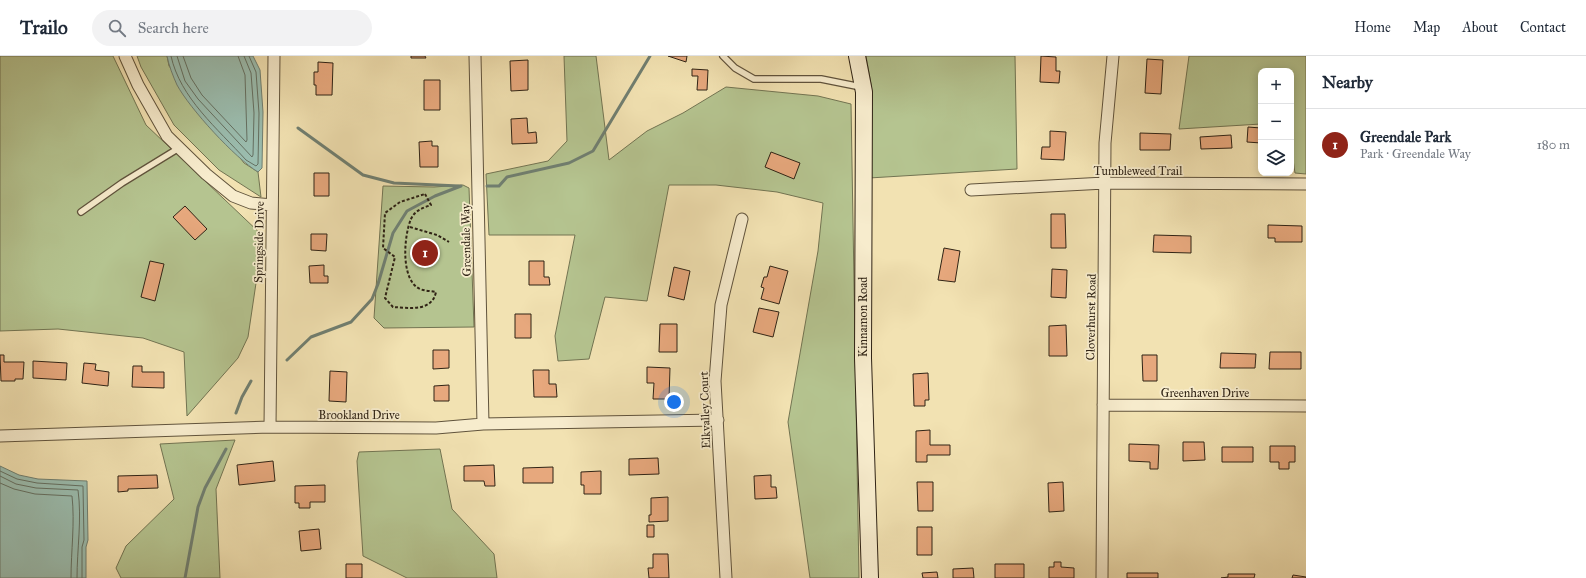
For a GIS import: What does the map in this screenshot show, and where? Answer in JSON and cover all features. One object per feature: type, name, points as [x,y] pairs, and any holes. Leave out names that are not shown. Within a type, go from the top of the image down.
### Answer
[{"type":"main road","name":"Kinnamon Road","points":[[856,56],[863,88],[863,358],[870,578]]},
{"type":"street","points":[[125,56],[138,85],[167,136],[206,174],[233,196],[251,203],[272,205]]},
{"type":"street","name":"Springside Drive","points":[[270,427],[274,56]]},
{"type":"street","name":"Greendale Way","points":[[475,56],[483,424]]},
{"type":"street","name":"Cloverhurst Road","points":[[1102,578],[1105,143],[1113,56]]},
{"type":"street","name":"Tumbleweed Trail","points":[[971,190],[1105,183],[1306,184]]},
{"type":"street","name":"Elkvalley Court","points":[[726,578],[715,381],[721,305],[742,219]]},
{"type":"street","name":"Greenhaven Drive","points":[[1103,405],[1306,406]]},
{"type":"street","name":"Brookland Drive","points":[[0,436],[270,427],[436,428],[483,424],[718,420]]},
{"type":"lane","points":[[723,56],[735,68],[754,79],[821,78],[863,88]]},
{"type":"lane","points":[[81,212],[122,183],[179,148]]},
{"type":"path","points":[[425,194],[431,205],[419,210],[411,218],[410,227],[405,243],[405,263],[413,281],[419,289],[436,292],[435,300],[430,304],[415,309],[393,307],[385,298],[395,257],[392,253],[383,248],[385,213],[400,202],[425,194]]},
{"type":"path","points":[[410,227],[437,235],[449,242]]},
{"type":"green space","points":[[0,56],[113,56],[146,125],[263,236],[248,337],[238,358],[187,416],[184,352],[143,338],[58,329],[0,331]]},
{"type":"green space","points":[[137,56],[167,56],[169,66],[244,163],[258,172],[261,197],[219,170],[174,125],[141,67]]},
{"type":"green space","points":[[564,56],[596,56],[609,160],[647,131],[683,113],[726,87],[818,96],[851,104],[859,578],[810,578],[788,422],[818,251],[823,203],[777,192],[716,185],[669,185],[647,301],[605,297],[589,359],[558,361],[555,336],[575,235],[489,235],[486,174],[548,161],[567,141]]},
{"type":"green space","points":[[866,56],[1015,56],[1017,169],[869,178],[871,84]]},
{"type":"green space","points":[[1189,56],[1306,56],[1306,174],[1295,173],[1294,166],[1294,68],[1258,68],[1258,124],[1179,129]]},
{"type":"green space","points":[[463,185],[469,188],[474,327],[384,328],[374,318],[383,186],[434,187]]},
{"type":"green space","points":[[235,440],[216,489],[220,578],[121,578],[116,568],[126,546],[174,499],[160,444]]},
{"type":"green space","points":[[440,449],[452,509],[494,554],[497,578],[407,578],[363,556],[357,461],[359,452]]},
{"type":"water","points":[[167,56],[253,56],[260,70],[263,112],[262,168],[258,172],[237,156],[192,107],[177,85]]},
{"type":"water","points":[[0,466],[19,475],[38,479],[87,481],[88,540],[86,547],[86,578],[0,578]]},
{"type":"building","points":[[411,56],[425,56],[426,58],[411,58]]},
{"type":"building","points":[[668,56],[687,56],[686,62]]},
{"type":"building","points":[[1041,56],[1056,57],[1056,71],[1060,71],[1059,83],[1040,82]]},
{"type":"building","points":[[1147,59],[1163,60],[1161,94],[1145,93]]},
{"type":"building","points":[[528,60],[528,90],[511,91],[510,61]]},
{"type":"building","points":[[318,62],[333,63],[332,95],[316,95],[314,72],[318,72]]},
{"type":"building","points":[[692,69],[708,70],[707,90],[697,90],[698,76],[692,76]]},
{"type":"building","points":[[424,80],[440,80],[440,110],[424,110]]},
{"type":"building","points":[[527,118],[528,133],[536,132],[537,143],[512,144],[511,119]]},
{"type":"building","points":[[1248,127],[1258,128],[1258,143],[1247,142]]},
{"type":"building","points":[[1050,131],[1066,132],[1064,160],[1041,159],[1042,147],[1050,147]]},
{"type":"building","points":[[1140,133],[1171,134],[1170,150],[1140,150]]},
{"type":"building","points":[[1231,135],[1232,148],[1201,149],[1200,137]]},
{"type":"building","points":[[432,141],[432,146],[438,146],[438,167],[420,167],[419,142]]},
{"type":"building","points":[[771,152],[800,163],[794,179],[765,167]]},
{"type":"building","points":[[314,173],[329,173],[329,196],[314,196]]},
{"type":"building","points":[[185,206],[207,229],[195,240],[173,217]]},
{"type":"building","points":[[1051,214],[1065,214],[1066,248],[1051,248]]},
{"type":"building","points":[[1268,225],[1302,226],[1302,242],[1275,242],[1275,238],[1268,238]]},
{"type":"building","points":[[311,234],[327,234],[326,251],[311,250]]},
{"type":"building","points":[[1154,235],[1191,236],[1191,253],[1153,252]]},
{"type":"building","points":[[944,248],[960,251],[955,282],[938,280]]},
{"type":"building","points":[[150,261],[164,264],[155,301],[141,297]]},
{"type":"building","points":[[529,261],[544,261],[544,277],[549,277],[550,285],[529,285]]},
{"type":"building","points":[[324,265],[324,276],[328,276],[328,283],[310,283],[309,266]]},
{"type":"building","points":[[770,266],[788,271],[779,304],[761,299],[764,288],[761,287],[764,277],[767,277]]},
{"type":"building","points":[[674,267],[690,271],[684,300],[668,296]]},
{"type":"building","points":[[1052,269],[1067,270],[1066,298],[1051,297]]},
{"type":"building","points":[[759,308],[779,312],[773,337],[753,332]]},
{"type":"building","points":[[515,314],[531,314],[531,338],[515,338]]},
{"type":"building","points":[[660,324],[677,324],[677,352],[659,352]]},
{"type":"building","points":[[1066,325],[1067,356],[1049,356],[1049,326]]},
{"type":"building","points":[[433,350],[449,350],[449,368],[433,369]]},
{"type":"building","points":[[1270,352],[1301,352],[1301,369],[1269,369]]},
{"type":"building","points":[[1221,353],[1256,354],[1255,368],[1220,368]]},
{"type":"building","points":[[0,355],[4,355],[4,362],[24,362],[23,379],[15,379],[15,381],[1,381]]},
{"type":"building","points":[[1142,355],[1157,355],[1157,381],[1143,381]]},
{"type":"building","points":[[33,361],[67,363],[66,380],[33,378]]},
{"type":"building","points":[[84,363],[96,364],[95,370],[109,372],[108,386],[82,383]]},
{"type":"building","points":[[133,366],[142,366],[142,372],[164,372],[164,388],[132,387]]},
{"type":"building","points":[[647,367],[670,368],[669,399],[653,399],[654,383],[647,383]]},
{"type":"building","points":[[533,370],[549,370],[549,384],[556,384],[557,397],[534,397]]},
{"type":"building","points":[[330,371],[347,372],[346,402],[329,401]]},
{"type":"building","points":[[928,373],[929,400],[925,400],[925,406],[914,406],[913,374]]},
{"type":"building","points":[[449,385],[449,401],[434,401],[434,386]]},
{"type":"building","points":[[930,430],[930,445],[950,445],[950,455],[927,455],[927,462],[916,462],[916,431]]},
{"type":"building","points":[[1183,442],[1204,442],[1205,460],[1183,461]]},
{"type":"building","points":[[1129,444],[1159,445],[1158,469],[1150,469],[1150,462],[1129,461]]},
{"type":"building","points":[[1270,446],[1295,446],[1295,462],[1289,462],[1289,469],[1279,469],[1279,462],[1270,462]]},
{"type":"building","points":[[1222,447],[1253,447],[1253,462],[1222,462]]},
{"type":"building","points":[[658,458],[659,474],[629,475],[629,459]]},
{"type":"building","points":[[273,461],[275,481],[239,485],[237,465]]},
{"type":"building","points":[[494,465],[495,486],[485,486],[484,481],[464,481],[464,466]]},
{"type":"building","points":[[553,467],[553,483],[523,483],[523,468]]},
{"type":"building","points":[[601,471],[601,494],[584,494],[584,485],[581,485],[581,472]]},
{"type":"building","points":[[157,475],[158,488],[128,489],[128,491],[118,492],[118,476]]},
{"type":"building","points":[[771,475],[771,487],[776,487],[777,498],[755,499],[754,476]]},
{"type":"building","points":[[917,482],[933,482],[933,511],[918,511]]},
{"type":"building","points":[[1063,482],[1064,511],[1049,512],[1048,483]]},
{"type":"building","points":[[325,485],[325,502],[310,502],[310,508],[299,508],[299,503],[295,503],[295,486]]},
{"type":"building","points":[[668,497],[668,521],[649,522],[649,515],[651,515],[651,498]]},
{"type":"building","points":[[647,525],[654,525],[654,537],[647,537]]},
{"type":"building","points":[[917,527],[932,527],[932,555],[917,555]]},
{"type":"building","points":[[319,529],[321,549],[301,551],[299,531]]},
{"type":"building","points":[[653,554],[668,554],[669,578],[649,578],[648,568],[653,568]]},
{"type":"building","points":[[1054,562],[1061,562],[1061,567],[1074,568],[1074,578],[1049,578],[1049,567],[1054,567]]},
{"type":"building","points":[[346,564],[362,564],[362,578],[346,578]]},
{"type":"building","points":[[995,564],[1024,564],[1024,578],[995,578]]},
{"type":"building","points":[[973,568],[974,578],[953,578],[953,569]]},
{"type":"building","points":[[937,572],[938,578],[923,578],[922,573]]},
{"type":"building","points":[[1127,573],[1158,573],[1158,578],[1127,578]]},
{"type":"building","points":[[1228,574],[1255,574],[1254,578],[1221,578],[1228,577]]},
{"type":"building","points":[[1293,575],[1306,577],[1306,578],[1292,578]]},
{"type":"waterway","points":[[487,186],[499,186],[507,177],[569,163],[593,151],[650,56]]},
{"type":"waterway","points":[[298,128],[363,175],[394,183],[459,186]]},
{"type":"waterway","points":[[287,360],[311,337],[351,322],[372,299],[393,233],[407,211],[435,196],[461,186]]},
{"type":"waterway","points":[[236,413],[242,397],[251,381]]},
{"type":"waterway","points":[[185,578],[198,507],[205,488],[226,449]]},
{"type":"place","name":"Greendale Park","points":[[425,253]]}]
